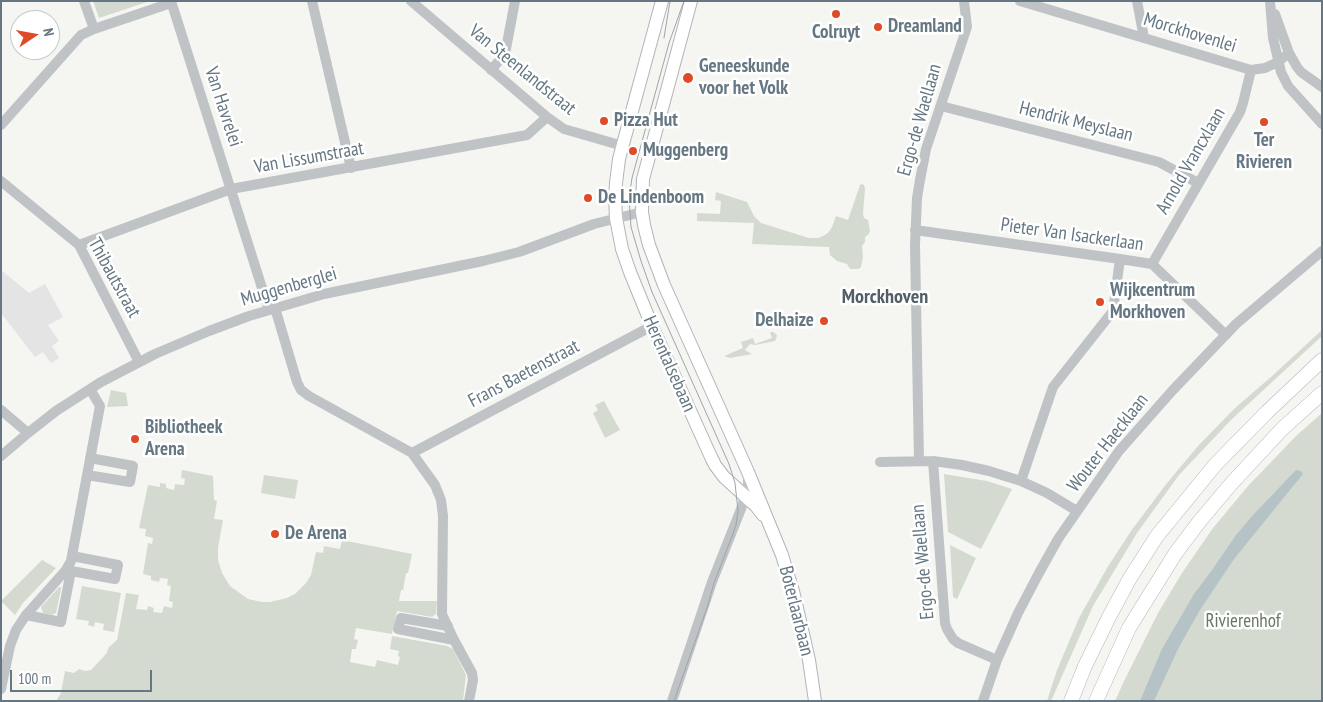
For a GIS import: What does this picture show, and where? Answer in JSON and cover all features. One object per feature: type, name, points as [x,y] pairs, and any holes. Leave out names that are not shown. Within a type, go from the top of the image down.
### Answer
[{"type":"highway","points":[[1071,701],[1085,666],[1113,609],[1157,536],[1215,466],[1267,412],[1322,360]]},
{"type":"highway","points":[[1096,701],[1129,628],[1175,554],[1231,484],[1282,429],[1322,393]]},
{"type":"main road","name":"Herentalsebaan","points":[[662,1],[623,146],[616,183],[616,218],[622,249],[630,272],[652,326],[715,465],[724,477],[746,496]]},
{"type":"main road","name":"Herentalsebaan","points":[[691,1],[646,167],[642,212],[649,245],[664,285],[748,472]]},
{"type":"main road","name":"Boterlaarbaan","points":[[748,472],[770,522],[793,591],[815,701]]},
{"type":"main road","name":"Boterlaarbaan","points":[[746,496],[770,522]]},
{"type":"street","points":[[84,1],[94,29]]},
{"type":"street","points":[[312,1],[351,168]]},
{"type":"street","name":"Van Steenlandstraat","points":[[410,1],[547,117],[564,129],[623,146]]},
{"type":"street","points":[[491,70],[505,54],[514,1]]},
{"type":"street","name":"Ergo-de Waellaan","points":[[920,461],[915,230],[920,180],[926,149],[967,27],[964,1]]},
{"type":"street","name":"Morckhovenlei","points":[[1020,1],[1251,70],[1264,68],[1278,62],[1289,53]]},
{"type":"street","points":[[1138,1],[1144,38]]},
{"type":"street","points":[[1270,1],[1289,53],[1297,67],[1301,72],[1322,86]]},
{"type":"street","points":[[1270,1],[1273,38],[1281,72],[1288,86],[1322,124]]},
{"type":"street","points":[[1,125],[81,35],[171,2]]},
{"type":"street","name":"Van Havrelei","points":[[171,2],[231,189],[301,390],[412,453]]},
{"type":"street","name":"Arnold Vrancxlaan","points":[[1152,264],[1240,112],[1251,70]]},
{"type":"street","name":"Hendrik Meyslaan","points":[[940,106],[1159,162],[1198,183]]},
{"type":"street","name":"Van Lissumstraat","points":[[78,245],[231,189],[527,135],[547,117]]},
{"type":"street","name":"Thibautstraat","points":[[1,181],[78,245],[139,362]]},
{"type":"street","points":[[616,218],[642,212]]},
{"type":"street","name":"Muggenberglei","points":[[1,456],[56,411],[90,389],[139,362],[202,333],[249,316],[333,292],[519,252],[594,224],[616,218]]},
{"type":"street","name":"Pieter Van Isackerlaan","points":[[915,230],[1152,264],[1226,335]]},
{"type":"street","name":"Wouter Haecklaan","points":[[983,701],[997,660],[1039,573],[1058,539],[1129,438],[1236,324],[1322,251]]},
{"type":"street","points":[[1021,481],[1053,387],[1113,311],[1120,259]]},
{"type":"street","name":"Frans Baetenstraat","points":[[412,453],[652,326]]},
{"type":"street","points":[[26,615],[61,622],[68,571],[100,406],[90,389]]},
{"type":"street","points":[[1,410],[28,433]]},
{"type":"street","points":[[412,453],[433,481],[441,500],[443,516],[442,614],[472,674],[470,701]]},
{"type":"street","points":[[87,475],[130,482],[133,466],[90,458]]},
{"type":"street","points":[[880,462],[933,461],[989,470],[1021,481],[1078,510]]},
{"type":"street","name":"Ergo-de Waellaan","points":[[933,461],[945,623],[953,639],[958,643],[997,660]]},
{"type":"street","name":"Herentalsebaan","points":[[672,701],[712,582],[746,496],[748,472]]},
{"type":"street","points":[[68,571],[115,579],[118,565],[72,556]]},
{"type":"street","points":[[1,689],[13,638],[20,624],[26,615],[68,571]]},
{"type":"street","points":[[448,626],[400,618],[398,629],[454,640]]},
{"type":"shaded area","points":[[1,270],[29,293],[45,284],[63,317],[48,325],[59,341],[52,346],[59,358],[51,363],[43,352],[35,357],[1,313]]},
{"type":"shaded area","points":[[1296,470],[1301,471],[1303,474],[1234,559],[1200,610],[1179,647],[1154,701],[1140,701],[1162,649],[1194,594],[1236,535]]},
{"type":"green space","points":[[93,1],[150,1],[99,18]]},
{"type":"green space","points":[[862,184],[865,189],[863,214],[864,218],[868,220],[870,231],[865,237],[865,242],[862,246],[863,257],[861,267],[858,269],[850,269],[847,264],[837,261],[830,255],[829,247],[752,244],[754,223],[697,221],[697,213],[720,214],[721,201],[715,200],[716,192],[747,202],[754,216],[761,223],[809,238],[818,238],[828,233],[836,216],[848,220],[860,185]]},
{"type":"green space","points":[[1322,330],[1322,336],[1232,419],[1179,475],[1137,533],[1093,606],[1051,701],[1047,701],[1057,670],[1079,618],[1107,568],[1131,531],[1198,446],[1235,408]]},
{"type":"green space","points":[[770,332],[776,334],[775,341],[755,345],[750,344],[745,350],[752,354],[730,358],[724,356],[743,348],[741,342],[753,338],[755,344],[772,338]]},
{"type":"green space","points":[[111,390],[126,393],[128,406],[107,407]]},
{"type":"green space","points":[[604,401],[620,430],[605,438],[593,413],[598,410],[595,405]]},
{"type":"green space","name":"Rivierenhof","points":[[1322,413],[1322,701],[1115,701],[1158,613],[1182,573],[1213,528],[1248,486],[1296,436]]},
{"type":"green space","points":[[182,470],[213,476],[214,500],[217,501],[214,519],[223,520],[218,560],[222,573],[230,586],[248,599],[270,602],[295,594],[311,575],[316,552],[323,553],[324,546],[340,549],[342,540],[412,554],[399,601],[437,601],[436,614],[432,617],[397,611],[392,634],[356,628],[354,639],[358,640],[356,649],[352,649],[350,662],[375,667],[377,660],[398,665],[399,651],[390,649],[392,636],[447,646],[453,649],[466,675],[463,701],[56,701],[61,693],[65,671],[74,673],[79,669],[91,670],[117,640],[126,593],[139,595],[136,609],[147,610],[148,606],[154,608],[153,612],[162,613],[164,606],[172,608],[173,602],[169,601],[171,586],[167,585],[168,579],[160,578],[159,582],[151,580],[151,576],[143,574],[148,543],[152,544],[153,538],[145,536],[146,529],[139,528],[148,485],[160,487],[160,483],[166,484],[166,488],[174,490],[175,484],[184,485],[185,479],[181,478]]},
{"type":"green space","points":[[944,474],[987,481],[1012,489],[981,549],[948,532]]},
{"type":"green space","points":[[264,475],[298,480],[295,499],[261,493]]},
{"type":"green space","points":[[950,545],[976,558],[957,599],[953,597]]},
{"type":"green space","points":[[42,560],[56,568],[23,603],[15,615],[1,601]]},
{"type":"green space","points":[[82,586],[121,593],[114,632],[103,630],[104,624],[95,622],[94,627],[88,625],[89,621],[76,619]]},
{"type":"green space","points":[[59,587],[61,589],[56,613],[52,615],[43,613],[41,607]]},
{"type":"tram line","points":[[664,38],[670,1]]},
{"type":"tram line","points":[[674,701],[736,525],[738,511],[735,483],[729,464],[652,292],[631,227],[629,198],[632,178],[669,43],[684,1]]},
{"type":"place","name":"Colruyt","points":[[836,14]]},
{"type":"place","name":"Dreamland","points":[[878,27]]},
{"type":"place","name":"Geneeskunde voor het Volk","points":[[688,78]]},
{"type":"place","name":"Pizza Hut","points":[[604,121]]},
{"type":"place","name":"Ter Rivieren","points":[[1264,122]]},
{"type":"place","name":"Muggenberg","points":[[633,151]]},
{"type":"place","name":"De Lindenboom","points":[[588,198]]},
{"type":"place","name":"Wijkcentrum Morkhoven","points":[[1100,302]]},
{"type":"place","name":"Delhaize","points":[[824,321]]},
{"type":"place","name":"Bibliotheek Arena","points":[[135,439]]},
{"type":"place","name":"De Arena","points":[[275,534]]},
{"type":"district","name":"Morckhoven","points":[[885,297]]}]
